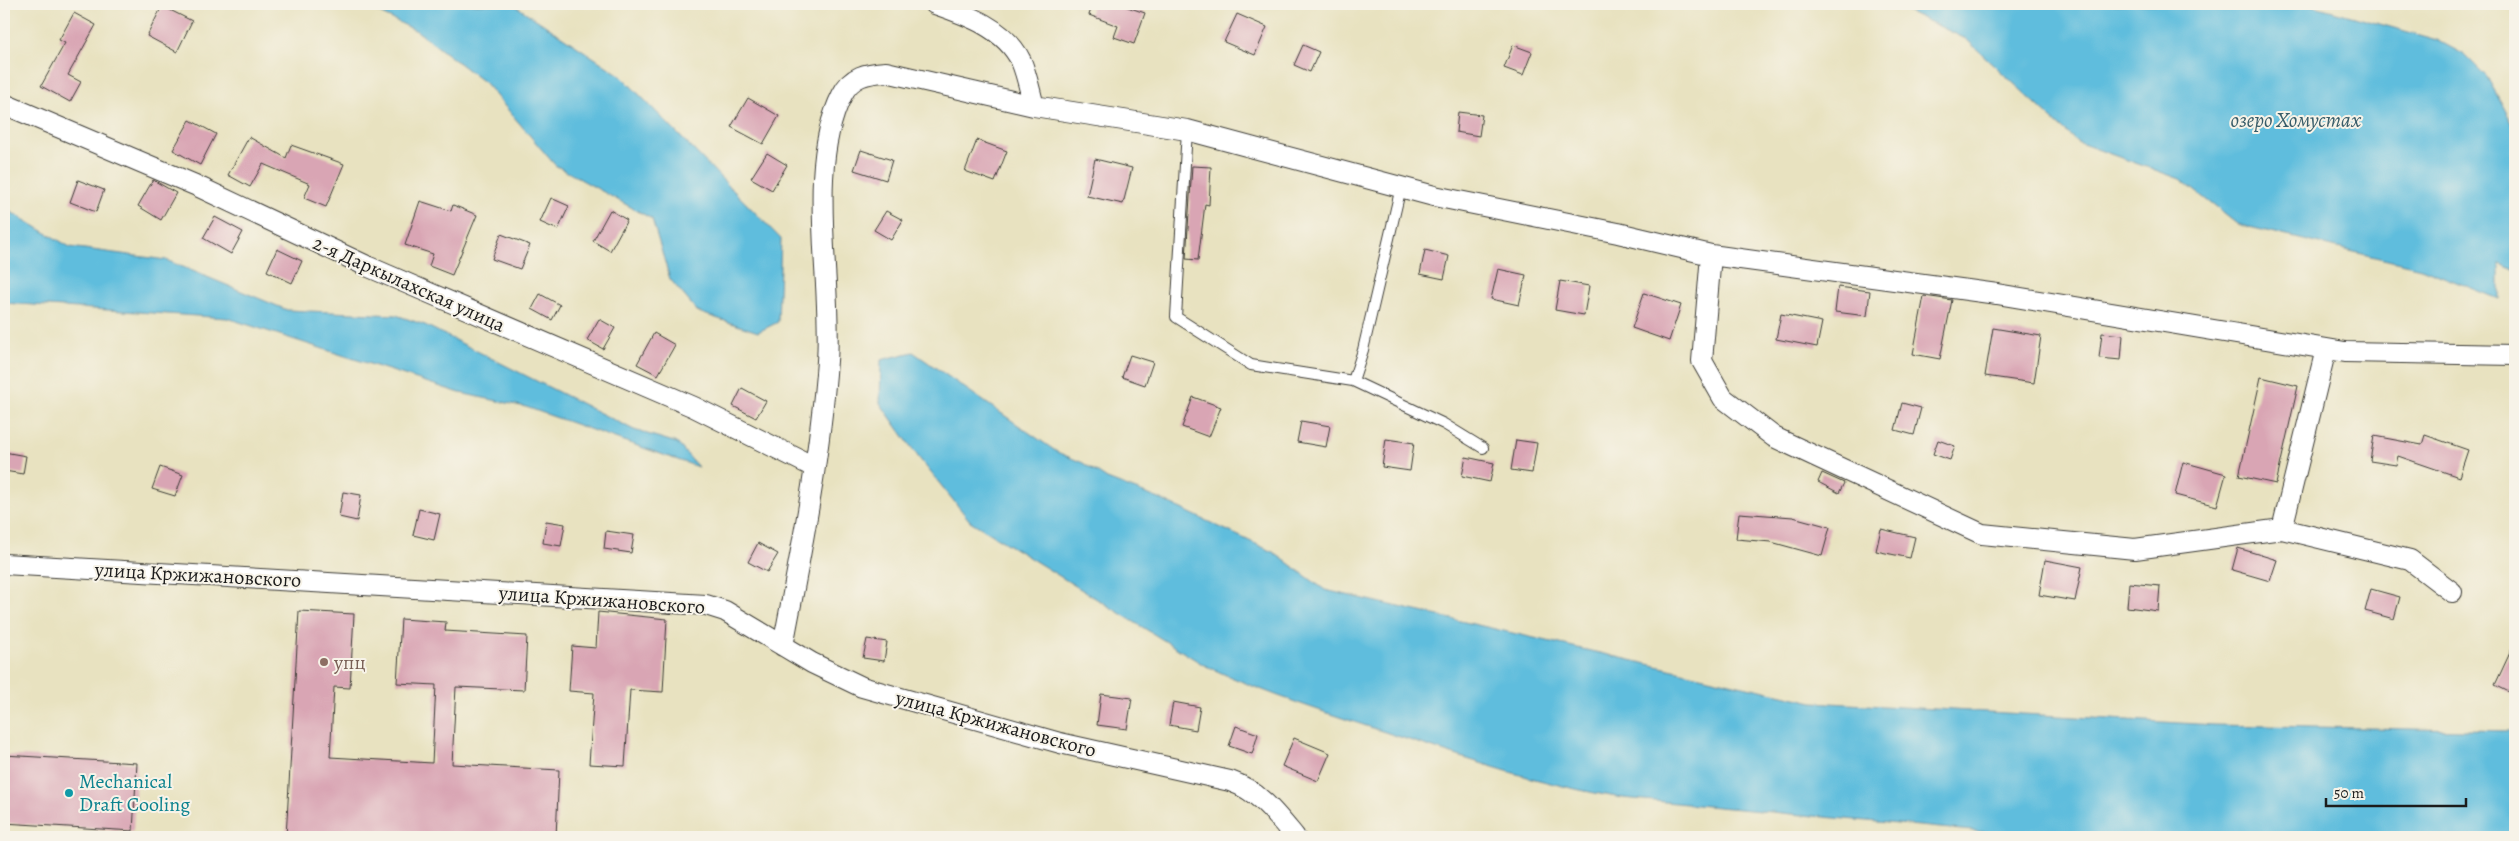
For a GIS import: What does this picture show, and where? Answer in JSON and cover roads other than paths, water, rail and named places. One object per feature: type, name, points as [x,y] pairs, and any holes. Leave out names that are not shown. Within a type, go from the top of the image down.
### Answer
[{"type":"street","points":[[935,4],[971,16],[995,31],[1009,44],[1021,61],[1034,106]]},
{"type":"street","points":[[783,646],[814,467],[827,359],[824,168],[827,139],[842,94],[861,75],[886,72],[1034,106],[1187,130],[1434,196],[1618,233],[1711,255],[1998,294],[2345,352],[2515,356]]},
{"type":"street","name":"2-я Даркылахская улица","points":[[4,104],[195,185],[369,267],[694,407],[814,467]]},
{"type":"street","points":[[1711,255],[1702,361],[1723,398],[1774,437],[1982,534],[2135,549],[2282,529],[2410,560],[2452,592]]},
{"type":"street","points":[[2282,529],[2326,349]]},
{"type":"street","name":"улица Кржижановского","points":[[4,564],[688,602],[706,605],[725,611],[783,646],[862,687],[1060,743],[1247,787],[1263,800],[1295,837]]},
{"type":"lane","points":[[1187,130],[1176,317],[1251,364],[1353,381],[1444,424],[1482,448]]},
{"type":"lane","points":[[1353,381],[1365,341],[1400,187]]},
{"type":"water","points":[[361,4],[513,4],[620,75],[781,239],[778,322],[758,332],[698,312],[670,279],[652,219],[555,165],[485,83],[417,31]]},
{"type":"water","name":"озеро Хомустах","points":[[1900,4],[2308,4],[2437,40],[2465,55],[2487,77],[2515,128],[2515,270],[2499,264],[2499,299],[2421,268],[2237,224],[2180,179],[2077,142],[1966,39],[1903,9]]},
{"type":"water","points":[[4,208],[70,247],[166,260],[287,310],[396,315],[425,325],[634,430],[677,443],[698,467],[526,407],[460,393],[227,318],[4,303]]},
{"type":"water","points":[[913,352],[1057,452],[1083,463],[1107,479],[1162,500],[1273,552],[1325,590],[1813,702],[2215,725],[2515,731],[2515,837],[2036,837],[1623,798],[1566,787],[1482,764],[1301,704],[1252,686],[1204,665],[970,521],[919,458],[880,403],[881,360]]},
{"type":"place","name":"упц","points":[[324,662]]},
{"type":"place","name":"Mechanical Draft Cooling","points":[[69,793]]}]
